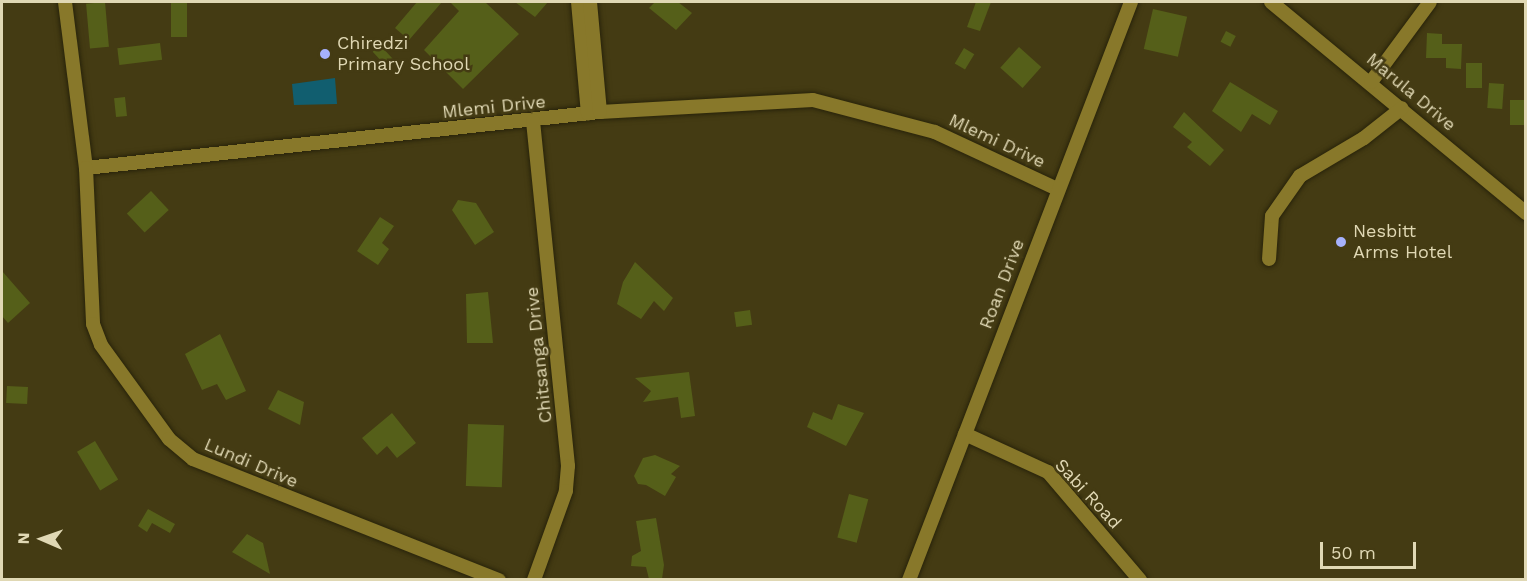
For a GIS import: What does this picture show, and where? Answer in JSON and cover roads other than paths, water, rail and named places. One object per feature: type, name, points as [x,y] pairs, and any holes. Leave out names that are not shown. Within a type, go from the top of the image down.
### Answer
[{"type":"street","points":[[65,2],[86,168]]},
{"type":"street","points":[[578,2],[594,113]]},
{"type":"street","points":[[590,2],[594,113]]},
{"type":"street","name":"Roan Drive","points":[[909,579],[1057,189],[1131,2]]},
{"type":"street","name":"Marula Drive","points":[[1271,2],[1371,82],[1526,213]]},
{"type":"street","points":[[1371,82],[1430,2]]},
{"type":"street","name":"Mlemi Drive","points":[[86,168],[594,113],[813,100],[935,132],[1057,189]]},
{"type":"street","points":[[1269,259],[1272,216],[1300,176],[1364,138],[1402,108]]},
{"type":"street","name":"Chitsanga Drive","points":[[533,121],[568,466],[566,491],[534,579]]},
{"type":"street","name":"Lundi Drive","points":[[86,168],[93,324],[101,345],[174,444],[193,459],[499,579]]},
{"type":"street","name":"Sabi Road","points":[[965,434],[1048,472],[1140,579]]},
{"type":"water","points":[[335,78],[337,104],[294,105],[292,84]]},
{"type":"place","name":"Chiredzi Primary School","points":[[325,54]]},
{"type":"place","name":"Nesbitt Arms Hotel","points":[[1341,242]]}]
